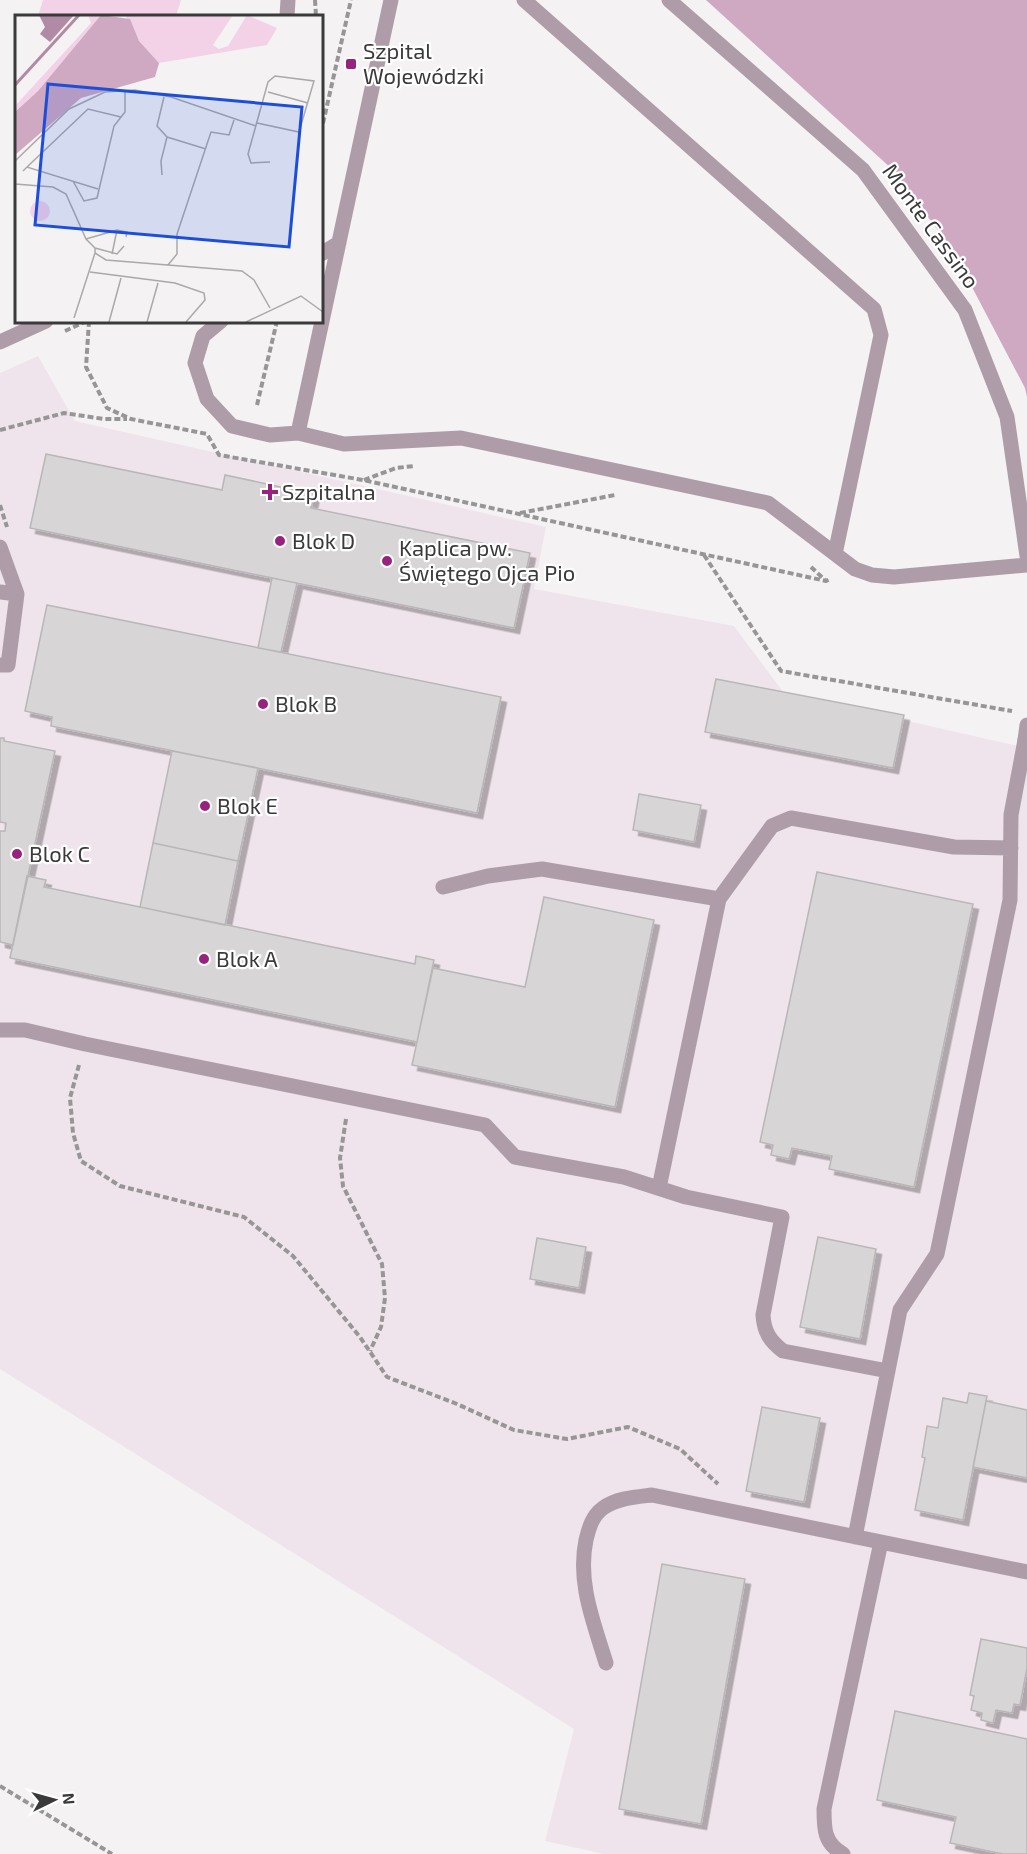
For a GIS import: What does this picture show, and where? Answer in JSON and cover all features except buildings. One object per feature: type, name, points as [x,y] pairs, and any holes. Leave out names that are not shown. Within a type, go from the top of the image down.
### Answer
[{"type":"street","points":[[287,15],[288,0]]},
{"type":"street","points":[[322,322],[391,0]]},
{"type":"street","points":[[524,0],[874,309],[881,335],[835,554]]},
{"type":"street","name":"Monte Cassino","points":[[669,0],[863,170],[965,310],[1007,417],[1027,556]]},
{"type":"street","points":[[322,253],[339,243]]},
{"type":"street","points":[[0,342],[44,322]]},
{"type":"street","points":[[220,322],[203,336],[195,363],[207,399],[232,426],[270,435],[298,433],[344,444],[461,438],[768,503],[855,569],[872,575],[894,577],[1027,565]]},
{"type":"street","points":[[298,433],[322,322]]},
{"type":"street","points":[[0,547],[17,594],[7,632],[8,665],[0,665]]},
{"type":"street","points":[[0,592],[17,594]]},
{"type":"street","points":[[855,1537],[900,1310],[937,1254],[1010,900],[1011,815],[1026,733]]},
{"type":"street","points":[[659,1188],[719,899],[772,826],[791,818],[954,847],[1011,848]]},
{"type":"street","points":[[443,887],[488,876],[542,868],[719,899]]},
{"type":"street","points":[[0,1030],[25,1030],[485,1125],[515,1157],[624,1177],[686,1197],[782,1217],[763,1315],[764,1329],[773,1343],[783,1351],[888,1371]]},
{"type":"street","points":[[606,1663],[584,1588],[583,1557],[589,1524],[603,1509],[624,1499],[652,1495],[1027,1572]]},
{"type":"street","points":[[843,1854],[824,1833],[824,1809],[881,1542]]},
{"type":"path","points":[[315,0],[316,15]]},
{"type":"path","points":[[322,128],[351,0]]},
{"type":"path","points":[[88,322],[86,367],[107,408],[131,419]]},
{"type":"path","points":[[257,405],[277,322]]},
{"type":"path","points":[[0,430],[64,413],[104,419],[131,419],[207,434],[219,455],[363,480],[826,581],[810,566]]},
{"type":"path","points":[[363,480],[396,468],[419,465]]},
{"type":"path","points":[[517,513],[617,495]]},
{"type":"path","points":[[703,554],[781,671],[1016,712]]},
{"type":"path","points":[[85,1044],[70,1098],[73,1132],[81,1161],[120,1186],[244,1217],[293,1256],[360,1337],[387,1377],[457,1404],[514,1430],[567,1439],[628,1427],[680,1449],[722,1487],[721,1509]]},
{"type":"path","points":[[349,1098],[340,1158],[343,1186],[382,1264],[385,1299],[381,1327],[369,1351]]},
{"type":"path","points":[[0,1786],[111,1854]]},
{"type":"shaded area","points":[[43,0],[181,0],[176,15],[38,15]]},
{"type":"shaded area","points":[[706,0],[1027,0],[1027,397],[1025,388],[952,249],[892,169]]},
{"type":"shaded area","points":[[38,356],[75,421],[546,527],[534,589],[734,626],[784,693],[1027,748],[1027,1854],[604,1854],[545,1841],[574,1729],[0,1369],[0,373]]},
{"type":"place","name":"Szpital Wojewódzki","points":[[351,64]]},
{"type":"place","name":"Szpitalna","points":[[270,492]]},
{"type":"place","name":"Blok D","points":[[280,541]]},
{"type":"place","name":"Kaplica pw. Świętego Ojca Pio","points":[[387,561]]},
{"type":"place","name":"Blok B","points":[[263,704]]},
{"type":"place","name":"Blok E","points":[[205,806]]},
{"type":"place","name":"Blok C","points":[[17,854]]},
{"type":"place","name":"Blok A","points":[[204,959]]}]
